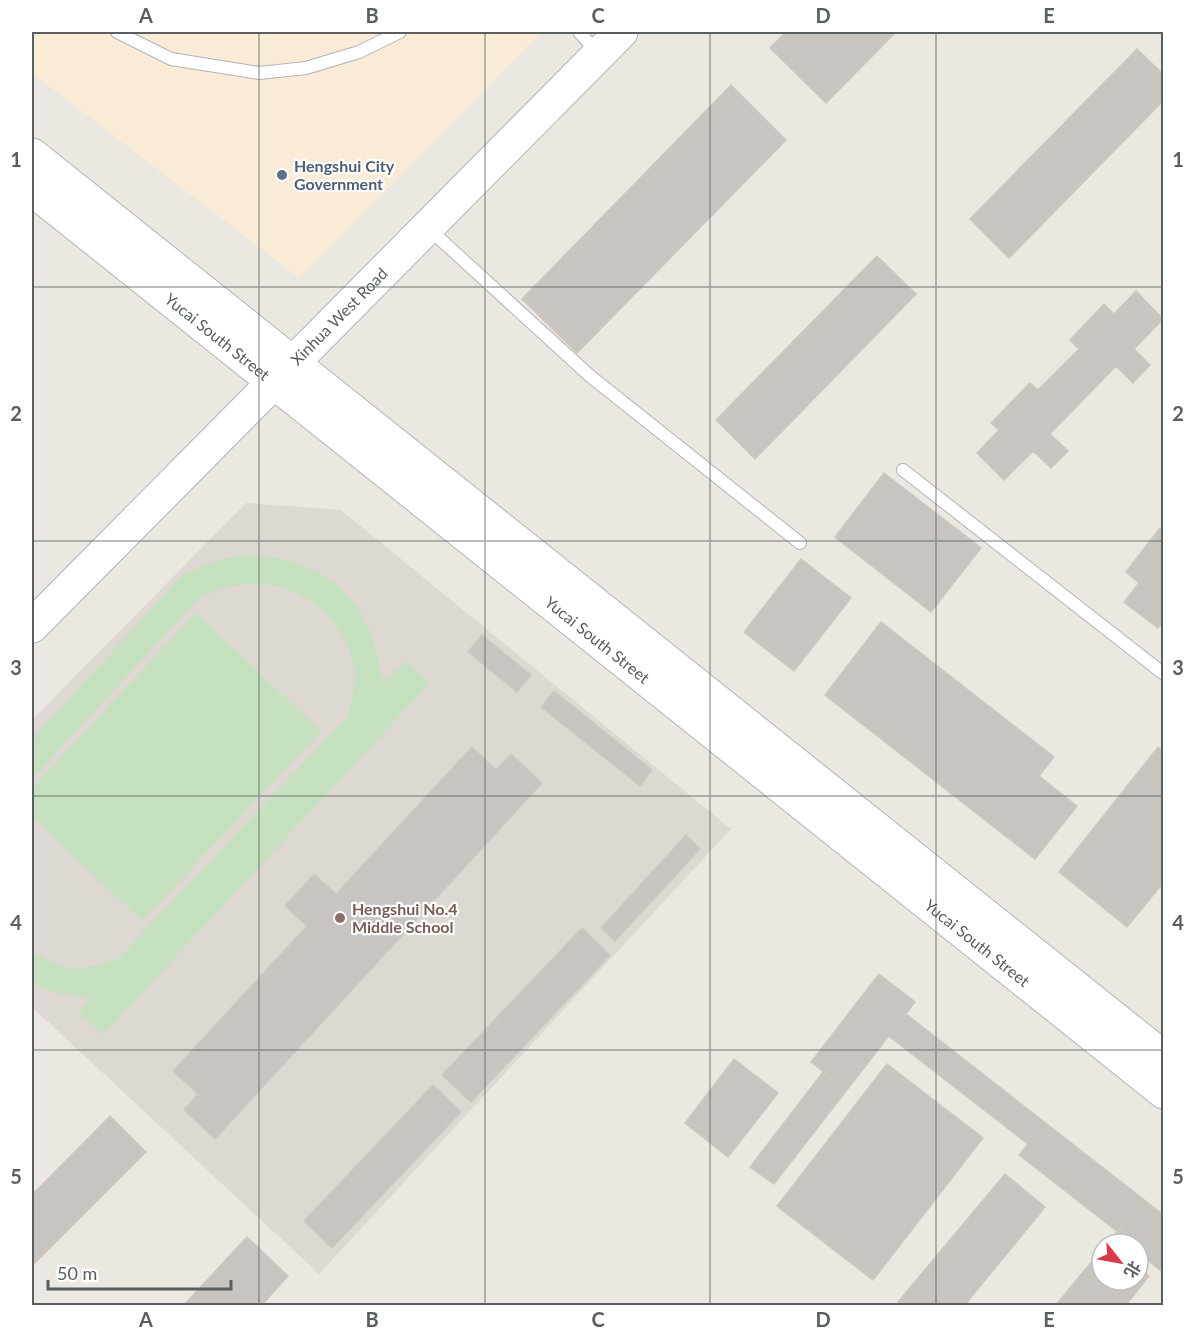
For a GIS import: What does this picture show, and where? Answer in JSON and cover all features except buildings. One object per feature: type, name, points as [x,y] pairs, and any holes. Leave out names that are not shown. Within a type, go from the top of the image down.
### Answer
[{"type":"main road","name":"Xinhua West Road","points":[[32,626],[427,227],[600,39]]},
{"type":"main road","name":"Yucai South Street","points":[[32,155],[283,372],[1164,1092]]},
{"type":"main road","name":"Yucai South Street","points":[[32,189],[283,372],[1164,1058]]},
{"type":"lane","points":[[117,32],[171,59],[259,74],[306,68],[359,52],[400,32]]},
{"type":"lane","points":[[427,227],[590,376],[800,543]]},
{"type":"lane","points":[[903,470],[1164,674]]},
{"type":"shaded area","name":"Hengshui City Government","points":[[32,32],[542,32],[299,278],[32,73]]},
{"type":"shaded area","name":"Hengshui No.4 Middle School","points":[[246,503],[341,510],[731,829],[319,1274],[32,1007],[32,720]]},
{"type":"green space","points":[[247,555],[276,558],[302,565],[324,576],[343,590],[358,608],[370,630],[378,655],[383,684],[406,661],[430,683],[103,1035],[79,1012],[91,998],[61,994],[32,983],[32,951],[55,964],[74,968],[94,966],[119,958],[348,716],[354,685],[354,664],[340,632],[327,615],[312,602],[295,592],[277,586],[237,585],[199,598],[32,779],[32,739],[182,576],[214,562]]},
{"type":"green space","points":[[196,613],[321,731],[142,921],[32,816],[32,788]]},
{"type":"place","name":"Hengshui City Government","points":[[282,175]]},
{"type":"place","name":"Hengshui No.4 Middle School","points":[[340,918]]}]
